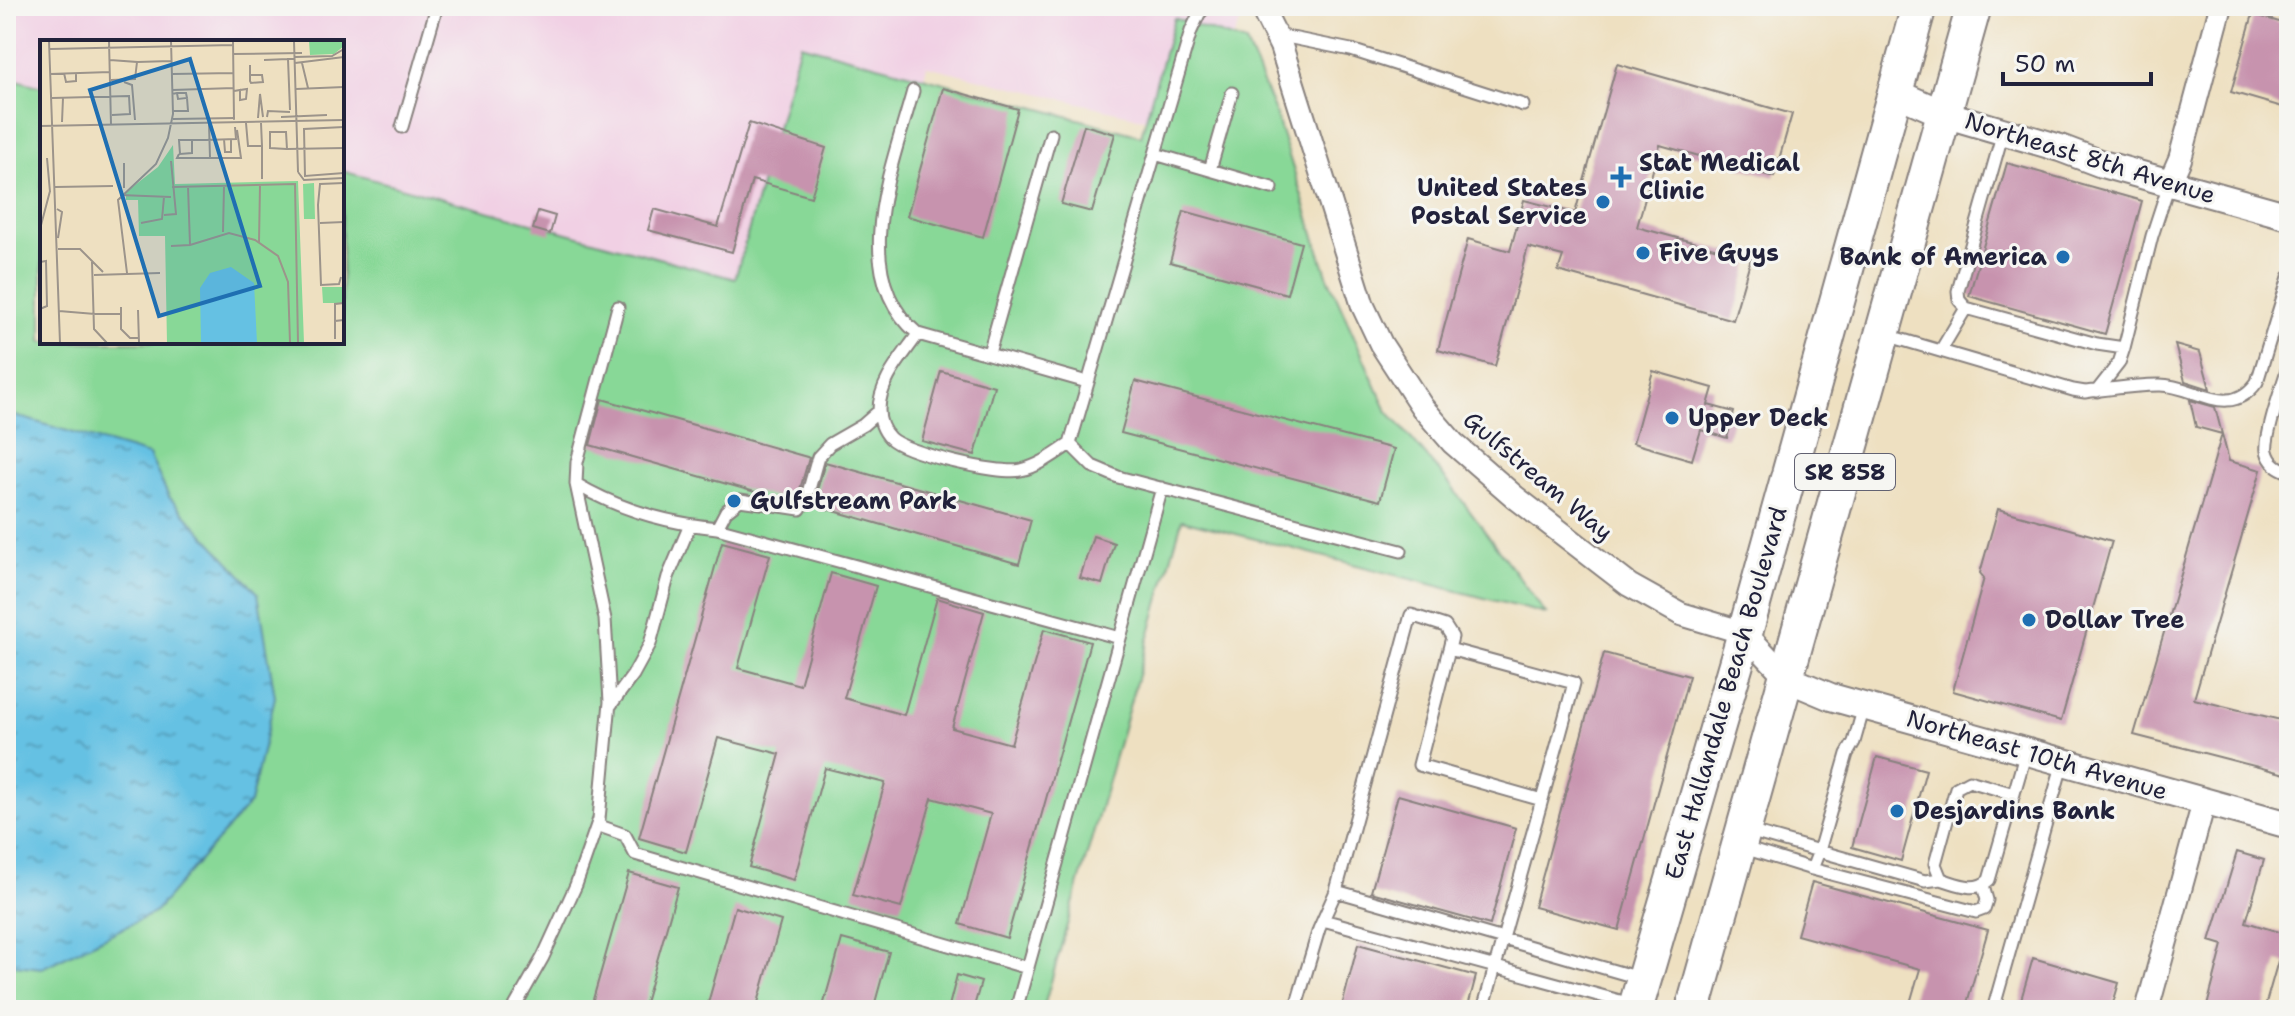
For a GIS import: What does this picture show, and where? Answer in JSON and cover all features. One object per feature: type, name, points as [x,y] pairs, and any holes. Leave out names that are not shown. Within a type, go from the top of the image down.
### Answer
[{"type":"main road","name":"East Hallandale Beach Boulevard","points":[[1638,998],[1745,633],[1919,6]]},
{"type":"main road","name":"SR 858","points":[[1693,1010],[1974,6]]},
{"type":"street","name":"Gulfstream Way","points":[[1261,6],[1276,35],[1363,306],[1381,344],[1422,407],[1453,443],[1515,497],[1629,585],[1681,614],[1745,633]]},
{"type":"street","points":[[2169,184],[2180,159],[2221,6]]},
{"type":"street","name":"Northeast 8th Avenue","points":[[1894,92],[1944,114],[2169,184],[2289,216]]},
{"type":"street","points":[[1745,633],[1788,679]]},
{"type":"street","name":"Northeast 10th Avenue","points":[[1788,679],[1864,707],[2289,825]]},
{"type":"street","points":[[2147,1010],[2204,802]]},
{"type":"lane","points":[[402,127],[437,6]]},
{"type":"lane","points":[[918,334],[881,393],[881,425],[889,438],[904,448],[990,470],[1019,471],[1046,461],[1070,444],[1191,31],[1206,6]]},
{"type":"lane","points":[[1276,35],[1351,50],[1523,105]]},
{"type":"lane","points":[[913,91],[880,210],[878,246],[884,279],[905,323],[918,334],[1087,382]]},
{"type":"lane","points":[[1210,170],[1232,93]]},
{"type":"lane","points":[[2003,131],[1958,291],[1959,300],[1966,308],[2097,344],[2124,348]]},
{"type":"lane","points":[[989,353],[1051,134]]},
{"type":"lane","points":[[1155,154],[1272,188]]},
{"type":"lane","points":[[2097,391],[2119,363],[2169,184]]},
{"type":"lane","points":[[1883,334],[2073,390],[2163,385],[2221,401],[2238,399],[2250,393],[2257,382],[2289,277]]},
{"type":"lane","points":[[513,1010],[543,957],[576,885],[597,825],[610,707],[605,619],[576,484],[577,462],[618,307]]},
{"type":"lane","points":[[1941,350],[1966,308]]},
{"type":"lane","points":[[2289,364],[2267,443],[2272,461],[2279,469],[2289,472]]},
{"type":"lane","points":[[717,528],[726,511],[740,500],[800,509],[806,500],[818,457],[830,444],[863,425],[879,411]]},
{"type":"lane","points":[[1070,444],[1092,466],[1118,477],[1401,551]]},
{"type":"lane","points":[[576,484],[606,502],[676,524],[717,528],[1120,638]]},
{"type":"lane","points":[[1016,1010],[1162,488]]},
{"type":"lane","points":[[610,707],[650,644],[668,577],[690,525]]},
{"type":"lane","points":[[1295,1010],[1323,920],[1336,891],[1411,615],[1445,626],[1452,637],[1419,765],[1542,800]]},
{"type":"lane","points":[[1449,649],[1574,683],[1483,1010]]},
{"type":"lane","points":[[1812,869],[1864,707]]},
{"type":"lane","points":[[1743,838],[1819,851],[1925,881],[1941,879],[1974,888],[1983,886],[1989,880],[2026,752]]},
{"type":"lane","points":[[1993,1010],[2063,762]]},
{"type":"lane","points":[[1941,879],[1935,864],[1956,788],[1969,781],[2014,794]]},
{"type":"lane","points":[[597,825],[625,835],[635,854],[1028,968]]},
{"type":"lane","points":[[1743,838],[1812,869],[1976,912],[1984,909],[1987,900],[1983,886]]},
{"type":"lane","points":[[1336,891],[1502,937],[1638,998]]},
{"type":"lane","points":[[1323,920],[1495,967],[1638,998]]},
{"type":"shaded area","points":[[6,6],[1249,6],[1187,129],[927,66],[839,410],[498,1010],[6,1010]]},
{"type":"green space","name":"Gulfstream Park","points":[[1174,18],[1246,43],[1275,112],[1327,275],[1386,409],[1449,483],[1546,614],[1182,520],[1043,1010],[6,1010],[6,77],[40,86],[40,344],[344,344],[344,172],[735,279],[800,44],[1141,136]]},
{"type":"water","points":[[6,413],[149,455],[169,497],[258,593],[275,697],[250,803],[154,913],[42,968],[6,964]]},
{"type":"building","points":[[2253,14],[2289,25],[2289,109],[2231,92]]},
{"type":"building","points":[[1617,64],[1792,114],[1774,177],[1660,145],[1637,227],[1751,258],[1733,320],[1558,271],[1563,256],[1528,247],[1495,366],[1438,350],[1468,239],[1510,251],[1524,200],[1575,213]]},
{"type":"building","points":[[943,88],[1018,109],[983,237],[907,216]]},
{"type":"building","points":[[749,123],[826,148],[811,197],[752,180],[732,252],[648,230],[654,209],[718,227]]},
{"type":"building","points":[[1084,125],[1115,134],[1092,212],[1061,204]]},
{"type":"building","points":[[2007,163],[2142,201],[2105,334],[1969,296]]},
{"type":"building","points":[[538,211],[555,216],[550,234],[533,229]]},
{"type":"building","points":[[1184,211],[1301,243],[1287,294],[1170,262]]},
{"type":"building","points":[[2175,345],[2200,352],[2210,389],[2185,381]]},
{"type":"building","points":[[941,371],[994,386],[975,455],[922,441]]},
{"type":"building","name":"Upper Deck","points":[[1653,371],[1713,388],[1708,405],[1734,412],[1727,438],[1701,430],[1692,460],[1633,443]]},
{"type":"building","points":[[1135,381],[1394,449],[1380,501],[1121,433]]},
{"type":"building","points":[[602,399],[809,458],[796,500],[769,496],[590,445]]},
{"type":"building","points":[[2190,400],[2215,407],[2222,434],[2196,427]]},
{"type":"building","points":[[2222,434],[2229,461],[2261,470],[2194,699],[2289,722],[2289,775],[2134,735]]},
{"type":"building","points":[[825,462],[1031,520],[1019,564],[813,505]]},
{"type":"building","points":[[1998,509],[2112,541],[2061,721],[1953,691],[1984,578],[1980,573]]},
{"type":"building","points":[[1093,536],[1114,543],[1102,584],[1080,578]]},
{"type":"building","points":[[722,542],[770,555],[738,668],[800,685],[831,573],[876,586],[844,698],[904,715],[937,598],[984,612],[952,728],[1011,744],[1044,629],[1090,642],[1007,938],[960,924],[991,814],[932,798],[901,908],[853,895],[885,783],[825,768],[794,880],[749,867],[780,754],[718,738],[686,852],[639,838]]},
{"type":"building","points":[[1604,653],[1689,676],[1619,930],[1534,907]]},
{"type":"building","points":[[1877,757],[1926,770],[1901,861],[1852,847]]},
{"type":"building","points":[[1398,795],[1516,828],[1490,925],[1371,892]]},
{"type":"building","points":[[2237,852],[2264,860],[2246,922],[2289,935],[2289,964],[2278,961],[2264,1010],[2206,1010],[2223,945],[2210,941]]},
{"type":"building","points":[[629,873],[678,887],[643,1010],[590,1010]]},
{"type":"building","points":[[1812,882],[1988,930],[1965,1010],[1908,1010],[1920,969],[1797,935]]},
{"type":"building","points":[[735,907],[781,921],[756,1010],[706,1010]]},
{"type":"building","points":[[842,939],[889,952],[873,1010],[822,1010]]},
{"type":"building","points":[[1358,944],[1476,976],[1467,1010],[1341,1010]]},
{"type":"building","points":[[2033,958],[2119,983],[2111,1010],[2018,1010]]},
{"type":"building","points":[[957,975],[981,982],[973,1010],[948,1010]]},
{"type":"place","name":"Stat Medical Clinic","points":[[1621,177]]},
{"type":"place","name":"United States Postal Service","points":[[1603,202]]},
{"type":"place","name":"Five Guys","points":[[1643,253]]},
{"type":"place","name":"Bank of America","points":[[2063,257]]},
{"type":"place","name":"Upper Deck","points":[[1672,418]]},
{"type":"place","name":"Gulfstream Park","points":[[734,501]]},
{"type":"place","name":"Dollar Tree","points":[[2029,620]]},
{"type":"place","name":"Desjardins Bank","points":[[1897,811]]}]
